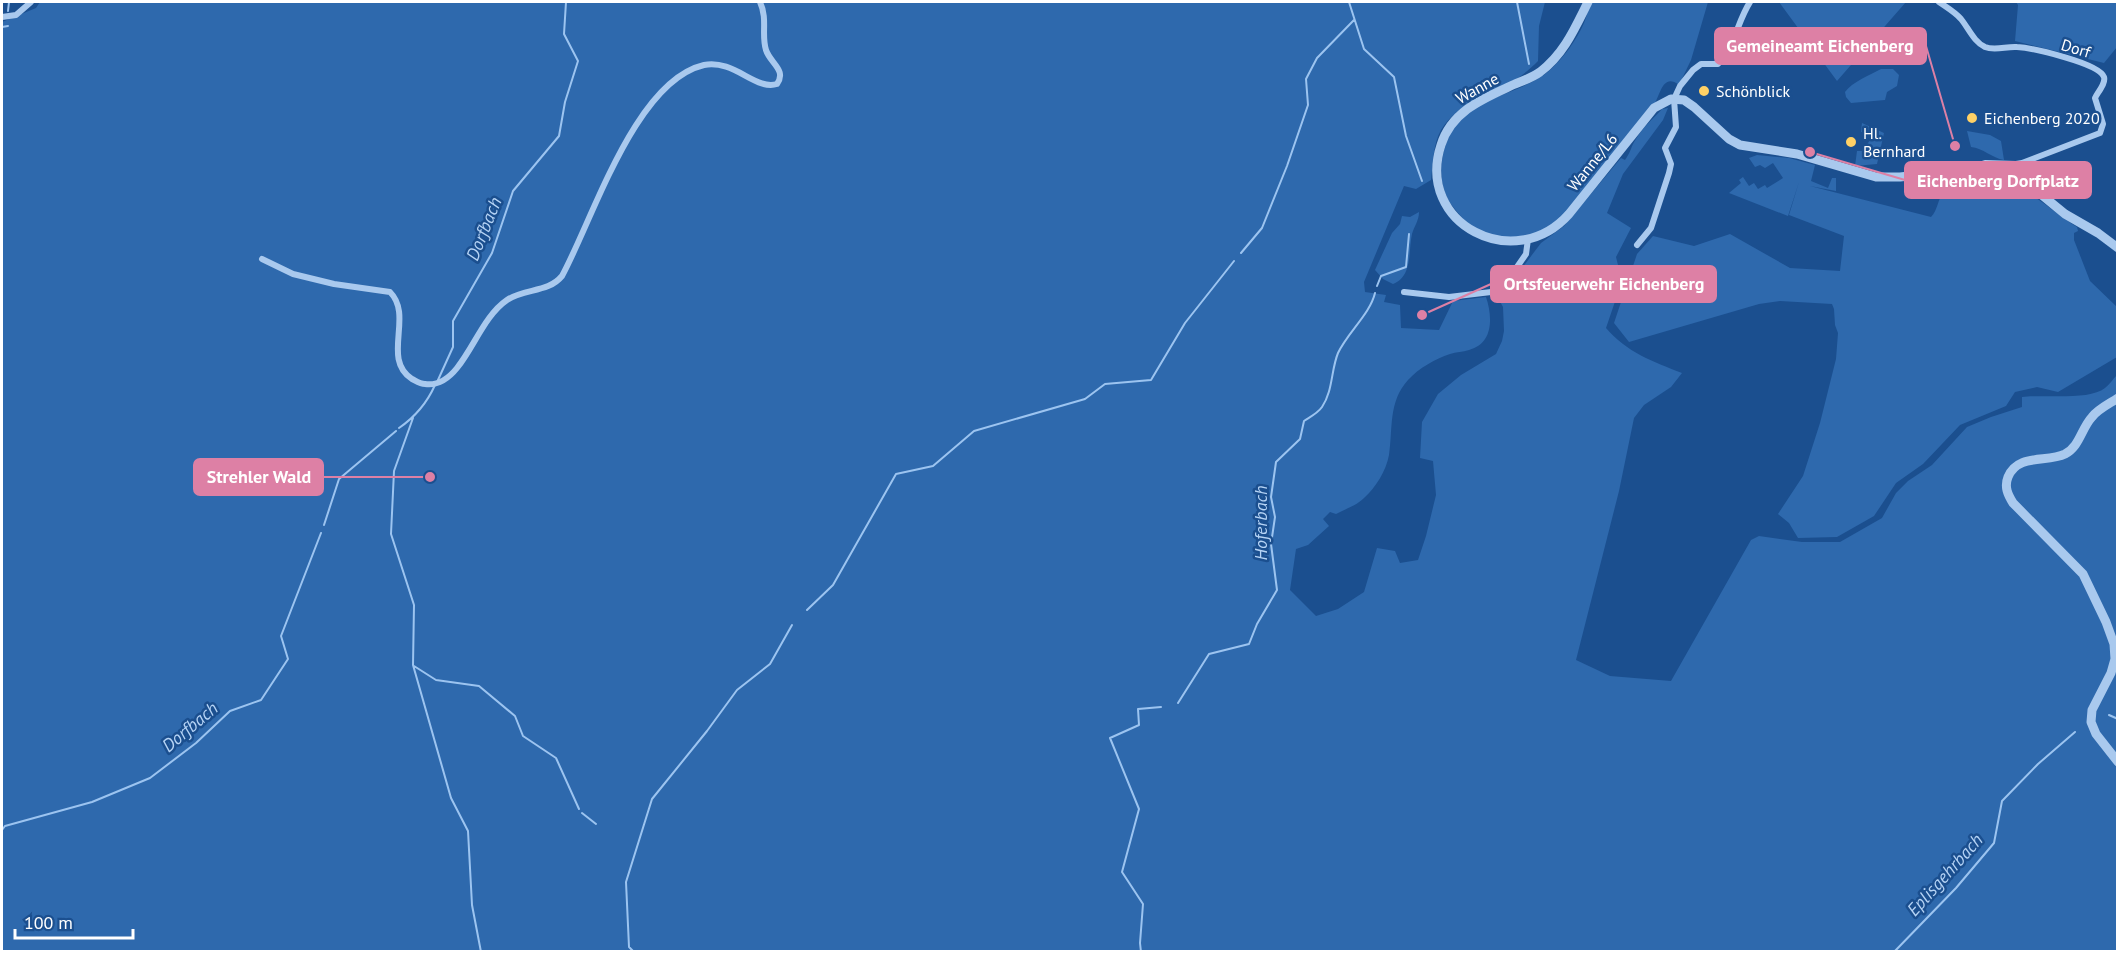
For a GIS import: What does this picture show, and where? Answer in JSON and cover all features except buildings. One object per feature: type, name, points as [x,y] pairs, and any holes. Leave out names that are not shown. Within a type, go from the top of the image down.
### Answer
[{"type":"street","points":[[2,17],[16,15],[31,2]]},
{"type":"street","points":[[262,259],[293,274],[334,284],[390,292],[396,298],[399,307],[397,357],[402,371],[420,383],[436,383],[451,375],[457,368],[491,316],[504,302],[558,282],[617,160],[638,123],[667,87],[680,75],[717,64],[730,67],[762,84],[769,86],[777,84],[781,77],[780,72],[766,49],[765,21],[760,2]]},
{"type":"street","name":"Wanne","points":[[1528,239],[1510,242],[1488,238],[1467,228],[1455,216],[1447,206],[1437,177],[1440,147],[1447,129],[1458,116],[1481,99],[1538,74],[1558,57],[1588,2]]},
{"type":"street","points":[[1637,245],[1651,228],[1671,164],[1665,148],[1676,127],[1674,99],[1680,86],[1701,64],[1718,64],[1725,56],[1750,2]]},
{"type":"street","name":"Dorf","points":[[1939,2],[1958,17],[1977,42],[1983,46],[1993,49],[2012,46],[2034,50],[2088,64],[2104,77],[2096,98],[2103,124],[2100,133],[2022,163],[1985,163],[1980,169]]},
{"type":"street","points":[[1674,99],[1689,104],[1729,139],[1748,148],[1797,154],[1882,178],[1980,169],[2007,175],[2024,182],[2065,214],[2098,233],[2118,248]]},
{"type":"street","name":"Wanne/L6","points":[[1528,239],[1562,221],[1654,108],[1666,100],[1674,99]]},
{"type":"street","points":[[1404,292],[1449,297],[1491,292],[1517,267],[1526,254],[1528,239]]},
{"type":"street","points":[[2118,398],[2093,415],[2077,444],[2064,454],[2019,464],[2009,474],[2006,485],[2013,503],[2083,574],[2095,594],[2109,628],[2114,644],[2115,659],[2111,673],[2091,710],[2091,722],[2096,734],[2118,762]]},
{"type":"shaded area","points":[[40,2],[1545,2],[1539,26],[1538,61],[1516,79],[1464,106],[1448,121],[1436,141],[1431,180],[1416,189],[1404,186],[1364,282],[1365,292],[1386,295],[1384,302],[1400,305],[1401,328],[1439,330],[1453,301],[1486,297],[1490,313],[1487,336],[1477,347],[1439,358],[1408,380],[1397,397],[1394,407],[1389,455],[1380,478],[1358,503],[1336,514],[1330,512],[1323,519],[1329,526],[1308,545],[1296,549],[1290,590],[1316,616],[1338,609],[1364,592],[1377,548],[1395,551],[1400,563],[1418,560],[1436,495],[1433,461],[1420,458],[1422,422],[1438,394],[1461,375],[1496,354],[1504,331],[1503,307],[1497,291],[1519,272],[1541,243],[1564,226],[1621,158],[1625,160],[1645,127],[1662,109],[1668,108],[1663,120],[1623,174],[1607,213],[1631,228],[1616,257],[1622,281],[1606,328],[1631,350],[1682,373],[1671,387],[1644,405],[1634,418],[1619,491],[1576,660],[1610,676],[1671,681],[1751,540],[1759,536],[1802,542],[1840,542],[1882,518],[1896,493],[1908,481],[1932,465],[1967,427],[2022,407],[2022,397],[2065,396],[2098,392],[2117,375],[2117,951],[2,952],[2,22],[36,8]]},
{"type":"shaded area","points":[[1591,2],[1708,2],[1691,60],[1679,85],[1669,81],[1663,86],[1654,105],[1573,205],[1555,223],[1536,233],[1504,238],[1483,233],[1463,219],[1448,200],[1445,192],[1441,173],[1443,154],[1449,136],[1468,112],[1538,79],[1550,70],[1577,36]]},
{"type":"shaded area","points":[[1779,2],[1906,2],[1837,81]]},
{"type":"shaded area","points":[[2016,2],[2117,2],[2117,47],[2104,63],[2015,41],[2018,5]]},
{"type":"shaded area","points":[[1881,69],[1893,69],[1899,75],[1897,86],[1887,92],[1885,100],[1851,103],[1845,92],[1848,88]]},
{"type":"shaded area","points":[[1862,123],[1884,133],[1877,164],[1855,166],[1857,151],[1862,151],[1862,147],[1866,146],[1870,140],[1866,133],[1861,132]]},
{"type":"shaded area","points":[[1967,131],[1990,135],[2001,141],[2004,160],[1971,147]]},
{"type":"shaded area","points":[[1757,155],[1789,158],[1815,165],[1811,181],[1828,188],[1832,178],[1836,178],[1836,191],[1810,186],[1931,217],[1946,190],[1989,177],[2001,178],[2011,183],[2077,227],[2078,231],[2074,233],[2074,240],[2090,281],[2117,307],[2117,357],[2058,392],[2037,387],[2015,392],[2006,406],[1960,425],[1923,464],[1896,483],[1874,516],[1837,537],[1798,538],[1789,523],[1778,514],[1803,476],[1820,423],[1836,359],[1838,333],[1832,304],[1780,301],[1759,304],[1629,342],[1614,323],[1637,254],[1653,236],[1694,246],[1730,234],[1790,268],[1840,271],[1844,236],[1789,215],[1799,182],[1788,216],[1729,193],[1741,183],[1739,180],[1743,177],[1749,186],[1754,183],[1758,189],[1765,185],[1767,188],[1783,178],[1773,163],[1765,168],[1760,165],[1755,167],[1749,158]]},
{"type":"shaded area","points":[[1419,212],[1412,234],[1407,269],[1404,275],[1393,284],[1383,279],[1375,270],[1402,216],[1410,217]]},
{"type":"waterway","points":[[8,11],[9,2]]},
{"type":"waterway","name":"Dorfbach","points":[[438,380],[453,347],[453,321],[492,253],[513,191],[559,136],[565,102],[578,61],[564,34],[566,2]]},
{"type":"waterway","name":"Hoferbach","points":[[1349,2],[1364,49],[1394,77],[1406,136],[1422,181]]},
{"type":"waterway","points":[[1517,2],[1529,64]]},
{"type":"waterway","points":[[1241,253],[1262,228],[1287,166],[1308,105],[1306,79],[1317,58],[1354,20]]},
{"type":"waterway","points":[[2,27],[8,26]]},
{"type":"waterway","name":"Hoferbach","points":[[1377,286],[1381,276],[1406,267],[1409,234]]},
{"type":"waterway","points":[[807,610],[833,585],[896,474],[933,466],[974,431],[1085,399],[1105,384],[1151,380],[1185,323],[1234,261]]},
{"type":"waterway","name":"Hoferbach","points":[[1178,703],[1209,654],[1249,644],[1257,624],[1277,590],[1271,544],[1275,517],[1271,497],[1276,462],[1300,439],[1304,421],[1316,413],[1326,401],[1338,353],[1369,308],[1375,293]]},
{"type":"waterway","name":"Dorfbach","points":[[399,428],[420,409],[435,385]]},
{"type":"waterway","points":[[413,418],[394,471],[391,534],[414,605],[413,665],[451,798],[468,831],[472,905],[481,952]]},
{"type":"waterway","name":"Dorfbach","points":[[324,525],[339,479],[396,431]]},
{"type":"waterway","name":"Dorfbach","points":[[2,830],[5,826],[92,802],[150,778],[196,743],[230,711],[261,700],[288,659],[281,636],[321,533]]},
{"type":"waterway","points":[[634,952],[629,947],[626,882],[652,799],[737,690],[770,664],[792,625]]},
{"type":"waterway","points":[[414,666],[436,680],[479,686],[515,716],[523,736],[556,758],[579,809]]},
{"type":"waterway","name":"Hoferbach","points":[[1141,952],[1143,904],[1122,872],[1139,809],[1110,738],[1139,725],[1138,709],[1161,707]]},
{"type":"waterway","name":"Eplisgehrbach","points":[[2109,715],[2118,719]]},
{"type":"waterway","name":"Eplisgehrbach","points":[[1894,952],[1956,888],[1994,843],[2002,801],[2038,764],[2075,732]]},
{"type":"waterway","points":[[582,813],[596,824]]},
{"type":"place","name":"Schönblick","points":[[1704,91]]},
{"type":"place","name":"Eichenberg 2020","points":[[1972,118]]},
{"type":"place","name":"Hl. Bernhard","points":[[1851,142]]},
{"type":"place","name":"Gemeineamt Eichenberg","points":[[1955,146]]},
{"type":"place","name":"Eichenberg Dorfplatz","points":[[1810,152]]},
{"type":"place","name":"Ortsfeuerwehr Eichenberg","points":[[1422,315]]},
{"type":"place","name":"Strehler Wald","points":[[430,477]]}]
